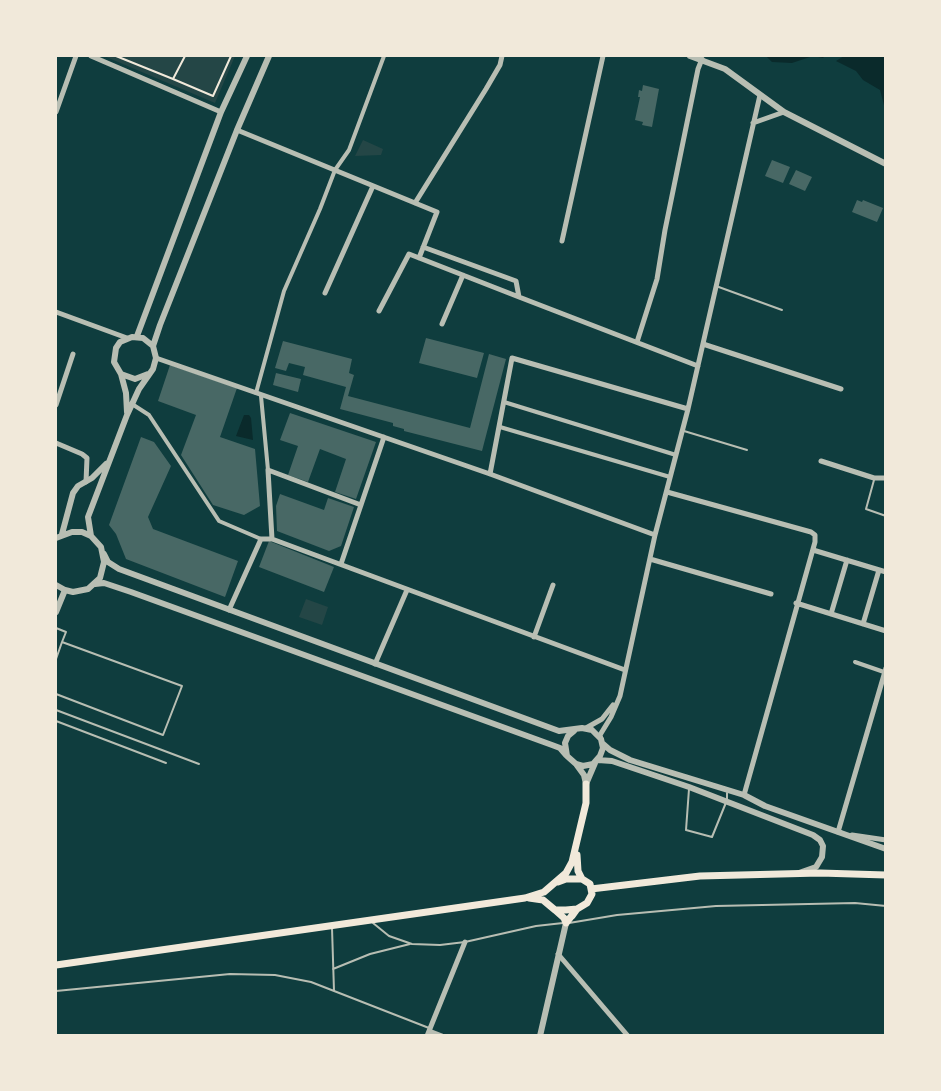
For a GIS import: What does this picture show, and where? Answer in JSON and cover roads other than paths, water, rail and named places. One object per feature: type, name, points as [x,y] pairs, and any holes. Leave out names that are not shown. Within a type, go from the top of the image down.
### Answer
[{"type":"main road","points":[[56,965],[525,898],[544,892],[566,873],[577,848],[586,803],[586,784]]},
{"type":"main road","points":[[525,898],[543,900],[564,918],[566,923],[577,909],[587,903],[592,894],[590,884],[582,879],[578,871],[577,848]]},
{"type":"main road","points":[[591,889],[700,876],[799,873],[885,875]]},
{"type":"main road","points":[[550,886],[566,879],[582,879]]},
{"type":"main road","points":[[555,910],[577,909]]},
{"type":"street","points":[[56,112],[76,56]]},
{"type":"street","points":[[91,56],[221,112]]},
{"type":"street","points":[[137,336],[221,112],[247,56]]},
{"type":"street","points":[[153,346],[237,130],[269,56]]},
{"type":"street","points":[[272,539],[268,470],[258,395],[284,291],[335,170],[349,150],[384,56]]},
{"type":"street","points":[[414,203],[486,89],[500,65],[502,56]]},
{"type":"street","points":[[562,241],[603,56]]},
{"type":"street","points":[[690,56],[725,69],[784,112],[885,164]]},
{"type":"street","points":[[637,342],[657,279],[667,218],[702,59]]},
{"type":"street","points":[[586,784],[600,756],[602,741],[600,735],[620,696],[650,559],[683,431],[760,95]]},
{"type":"street","points":[[753,123],[784,112]]},
{"type":"street","points":[[237,130],[437,212],[419,258]]},
{"type":"street","points":[[325,294],[373,186]]},
{"type":"street","points":[[423,246],[516,281],[519,297]]},
{"type":"street","points":[[379,311],[409,254],[698,366]]},
{"type":"street","points":[[442,324],[463,276]]},
{"type":"street","points":[[56,312],[127,338]]},
{"type":"street","points":[[91,536],[88,517],[127,415],[148,374],[153,369],[156,358],[153,346],[137,336],[120,342],[114,355],[114,362],[121,374],[126,393],[127,415]]},
{"type":"street","points":[[703,344],[841,389]]},
{"type":"street","points":[[56,405],[73,354]]},
{"type":"street","points":[[156,358],[490,474],[656,535]]},
{"type":"street","points":[[490,474],[512,358],[688,409]]},
{"type":"street","points":[[121,374],[135,379],[148,374]]},
{"type":"street","points":[[504,402],[676,455]]},
{"type":"street","points":[[132,404],[149,415],[219,521],[261,539],[272,539],[625,670]]},
{"type":"street","points":[[500,427],[670,477]]},
{"type":"street","points":[[341,564],[384,437]]},
{"type":"street","points":[[56,443],[87,458],[86,482]]},
{"type":"street","points":[[62,534],[73,493],[78,486],[101,470],[110,458]]},
{"type":"street","points":[[821,461],[874,478],[885,478]]},
{"type":"street","points":[[268,470],[361,505]]},
{"type":"street","points":[[667,492],[811,531],[815,535],[813,550],[796,603],[744,795]]},
{"type":"street","points":[[56,538],[62,534],[82,532],[91,536],[101,547],[108,562],[119,569],[559,732],[586,728],[602,718],[620,696]]},
{"type":"street","points":[[229,610],[261,539]]},
{"type":"street","points":[[813,550],[885,572]]},
{"type":"street","points":[[94,584],[103,570],[104,554]]},
{"type":"street","points":[[650,559],[771,594]]},
{"type":"street","points":[[831,614],[847,560]]},
{"type":"street","points":[[863,624],[879,570]]},
{"type":"street","points":[[56,585],[65,590],[81,591],[94,584],[104,584],[131,592],[560,748],[584,775],[586,784]]},
{"type":"street","points":[[534,637],[553,585]]},
{"type":"street","points":[[56,612],[65,590]]},
{"type":"street","points":[[375,664],[407,590]]},
{"type":"street","points":[[796,603],[885,631]]},
{"type":"street","points":[[838,832],[885,670],[855,662]]},
{"type":"street","points":[[586,728],[597,734],[610,750],[630,760],[744,795],[765,806],[885,849]]},
{"type":"street","points":[[567,756],[566,743],[568,736],[574,731]]},
{"type":"street","points":[[576,764],[586,766],[597,761],[612,761],[727,800],[803,830],[820,840],[823,846],[822,857],[816,867],[799,873]]},
{"type":"street","points":[[838,832],[885,840]]},
{"type":"street","points":[[540,1035],[566,923]]},
{"type":"street","points":[[442,1035],[428,1031],[465,942]]},
{"type":"street","points":[[558,954],[628,1035]]},
{"type":"lane","points":[[716,286],[782,310]]},
{"type":"lane","points":[[683,431],[747,450]]},
{"type":"lane","points":[[874,478],[866,509],[885,516]]},
{"type":"lane","points":[[56,628],[66,632],[56,659]]},
{"type":"lane","points":[[56,694],[164,735],[182,686],[62,642]]},
{"type":"lane","points":[[56,710],[199,764]]},
{"type":"lane","points":[[56,721],[166,763]]},
{"type":"lane","points":[[689,787],[686,830],[712,837],[727,800],[728,790]]},
{"type":"lane","points":[[333,969],[370,954],[412,944],[440,945],[465,942],[536,926],[616,915],[716,906],[855,903],[885,906]]},
{"type":"lane","points":[[369,919],[389,936],[412,944]]},
{"type":"lane","points":[[332,925],[334,991]]},
{"type":"lane","points":[[56,991],[254,973],[296,978],[334,991],[428,1031]]}]
